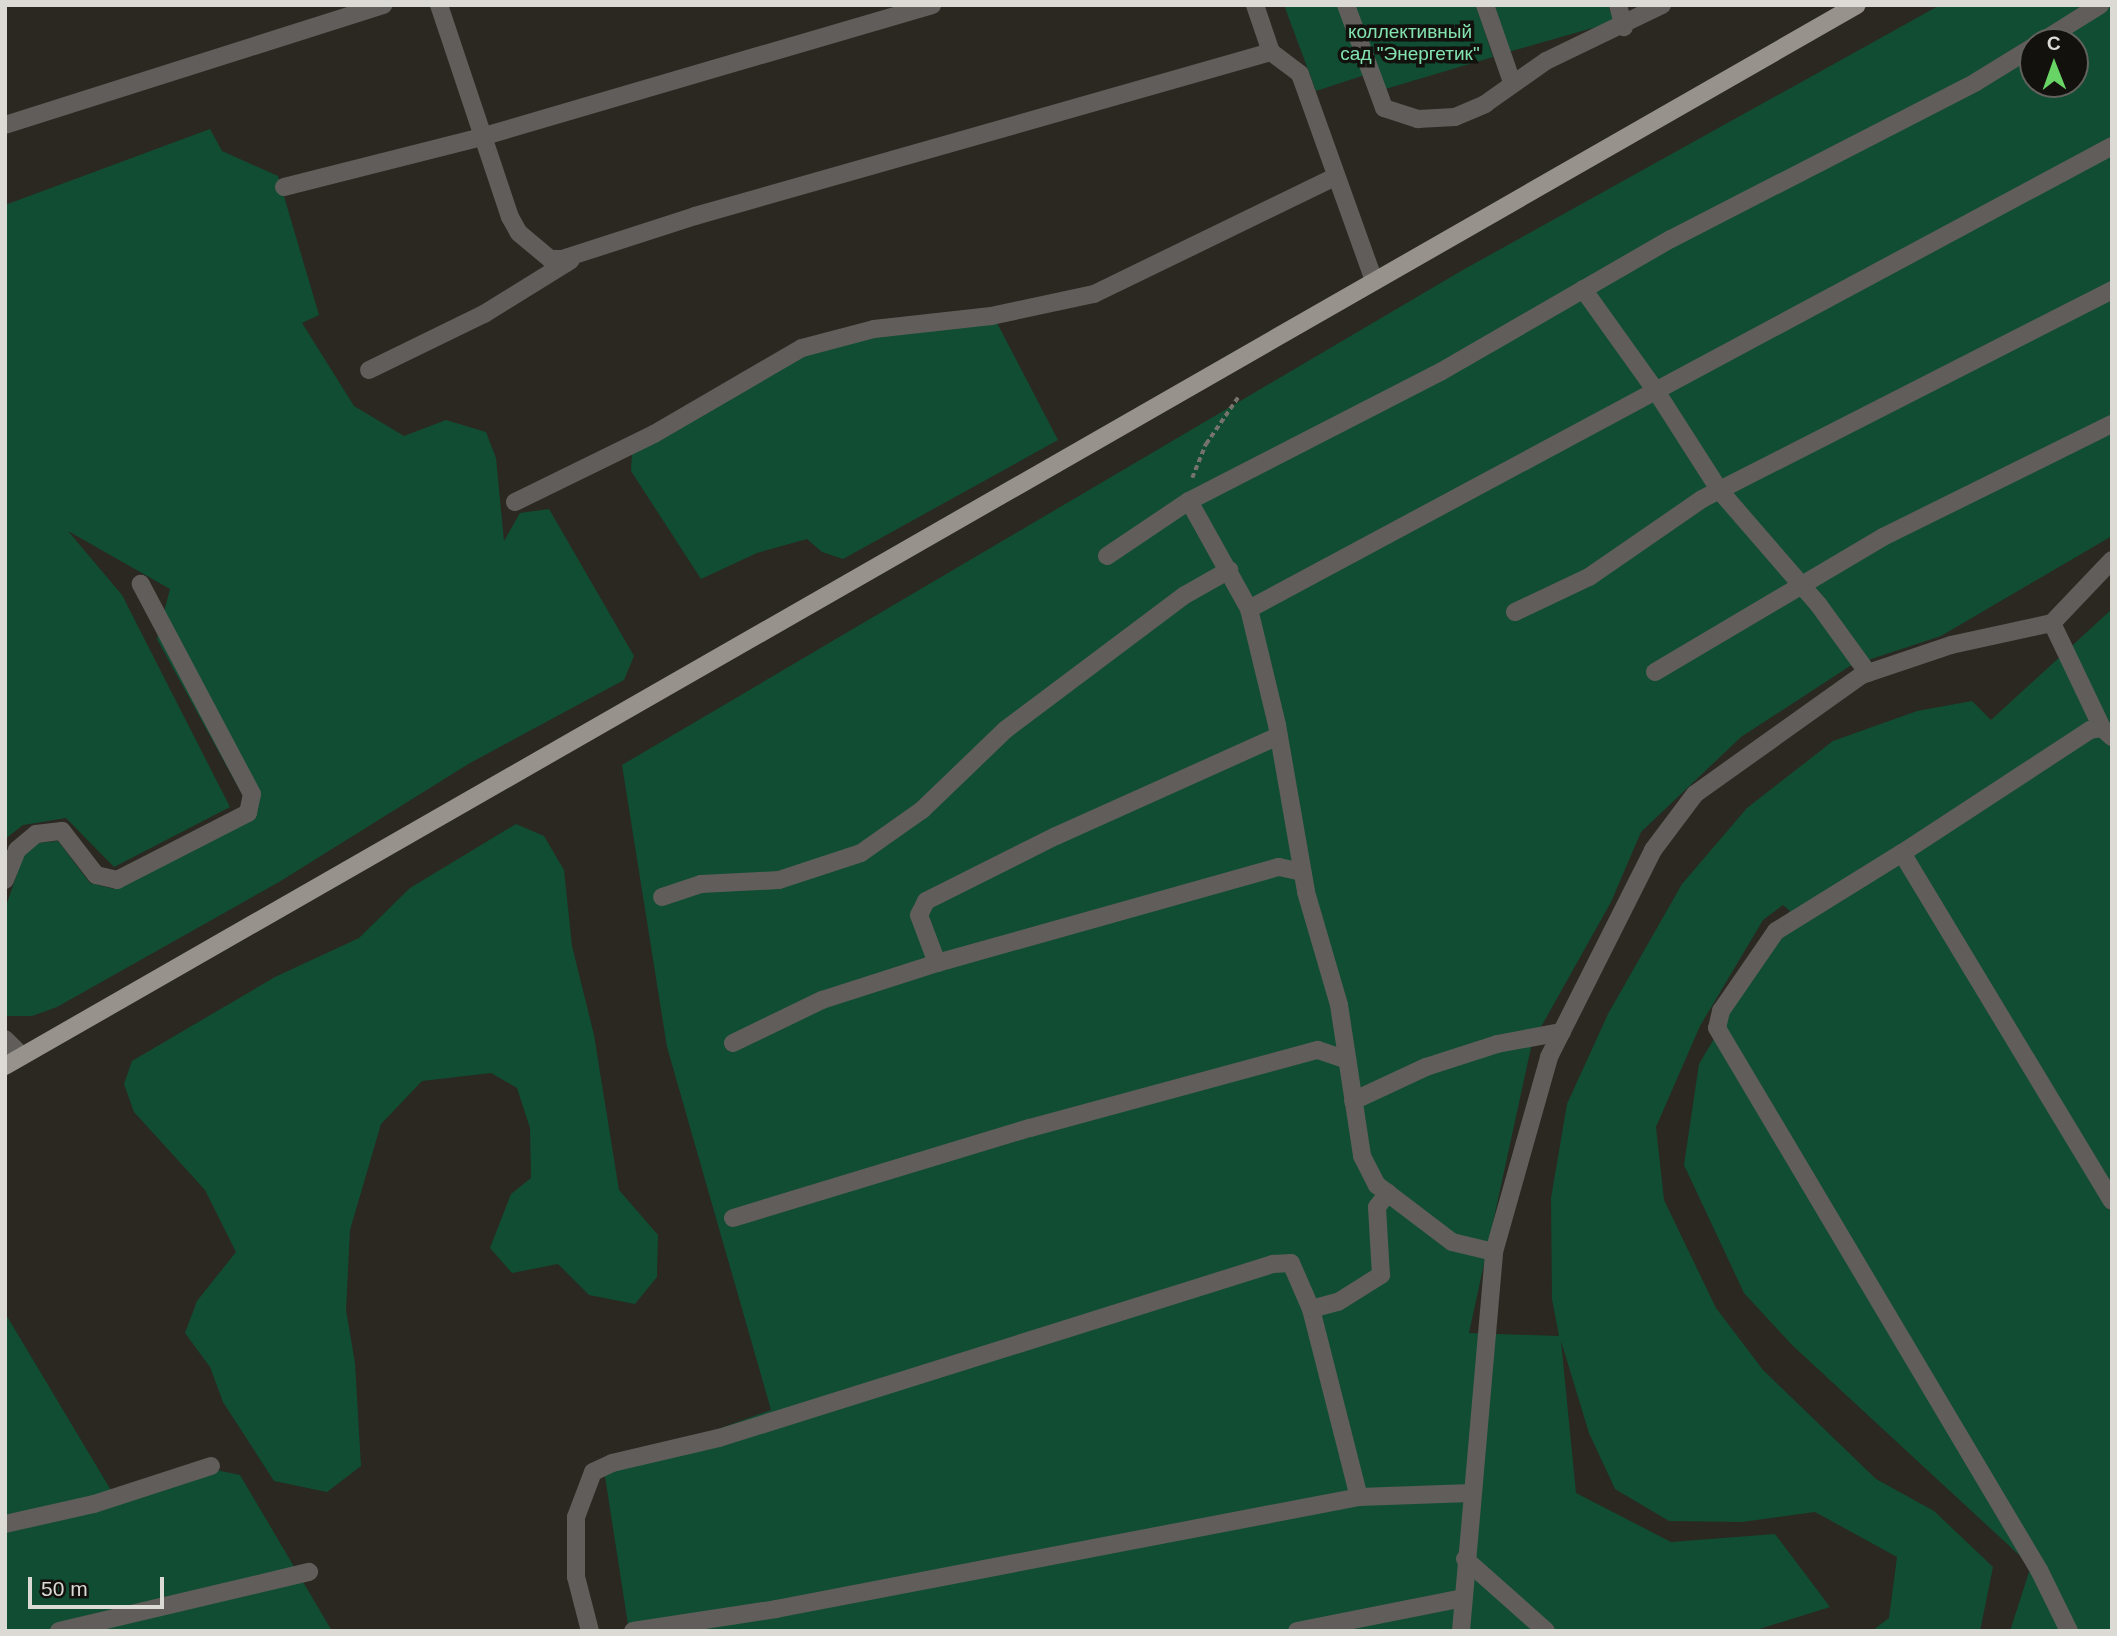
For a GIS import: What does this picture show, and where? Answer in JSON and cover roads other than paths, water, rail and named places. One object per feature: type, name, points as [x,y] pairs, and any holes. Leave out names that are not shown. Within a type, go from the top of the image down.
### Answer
[{"type":"main road","points":[[5,1066],[1857,5]]},
{"type":"street","points":[[5,125],[383,5]]},
{"type":"street","points":[[439,5],[481,137],[519,233],[550,259],[1271,51]]},
{"type":"street","points":[[284,187],[481,137],[932,5]]},
{"type":"street","points":[[1255,5],[1271,51],[1300,74],[1374,281]]},
{"type":"street","points":[[1346,5],[1384,108],[1418,118],[1455,117],[1485,104],[1512,82],[1624,27],[1662,5]]},
{"type":"street","points":[[1485,5],[1512,82]]},
{"type":"street","points":[[1618,5],[1624,27]]},
{"type":"street","points":[[2063,28],[2100,5]]},
{"type":"street","points":[[1107,556],[1189,501],[1442,371],[1671,239],[1976,82],[2019,56]]},
{"type":"street","points":[[1249,610],[2112,146]]},
{"type":"street","points":[[515,502],[654,434],[802,348],[874,329],[991,316],[1094,294],[1335,177]]},
{"type":"street","points":[[369,370],[484,314],[589,249]]},
{"type":"street","points":[[1583,289],[1656,391],[1720,491],[1800,584],[1868,673]]},
{"type":"street","points":[[1515,612],[1589,577],[1720,491],[2112,290]]},
{"type":"street","points":[[1655,672],[1883,537],[2112,424]]},
{"type":"street","points":[[1189,501],[1249,610],[1279,736],[1302,872],[1339,1005],[1362,1156],[1377,1185],[1452,1242],[1494,1252]]},
{"type":"street","points":[[1461,1631],[1465,1559],[1494,1252],[1549,1057],[1653,850],[1695,794],[1868,673],[1951,645],[2052,623],[2112,560]]},
{"type":"street","points":[[662,897],[701,884],[779,880],[861,853],[922,810],[1005,730],[1185,595],[1229,570]]},
{"type":"street","points":[[5,880],[17,850],[36,834],[62,831],[96,875],[117,880],[248,814],[252,794],[141,584]]},
{"type":"street","points":[[2052,623],[2109,733]]},
{"type":"street","points":[[2069,1631],[2039,1570],[1717,1028],[1721,1011],[1776,931],[1902,853],[2090,730],[2109,733]]},
{"type":"street","points":[[937,963],[919,915],[926,901],[1056,836],[1279,736]]},
{"type":"street","points":[[1902,853],[2112,1201]]},
{"type":"street","points":[[733,1043],[822,1000],[937,963],[1279,867],[1302,872]]},
{"type":"street","points":[[1353,1101],[1426,1067],[1497,1044],[1562,1032]]},
{"type":"street","points":[[5,1039],[22,1056]]},
{"type":"street","points":[[733,1218],[1030,1128],[1318,1050],[1347,1060]]},
{"type":"street","points":[[1311,1309],[1338,1302],[1381,1275],[1377,1207],[1388,1193]]},
{"type":"street","points":[[590,1631],[576,1577],[576,1517],[593,1472],[612,1462],[719,1438],[1273,1264],[1291,1263],[1311,1309],[1359,1497]]},
{"type":"street","points":[[5,1524],[94,1504],[211,1466]]},
{"type":"street","points":[[633,1631],[776,1609],[1359,1497],[1400,1492],[1471,1493]]},
{"type":"street","points":[[1465,1559],[1546,1631]]},
{"type":"street","points":[[59,1631],[309,1572]]},
{"type":"street","points":[[1297,1631],[1463,1598]]},
{"type":"park label","name":"коллективный сад \"Энергетик\"","points":[[1410,43]]}]
